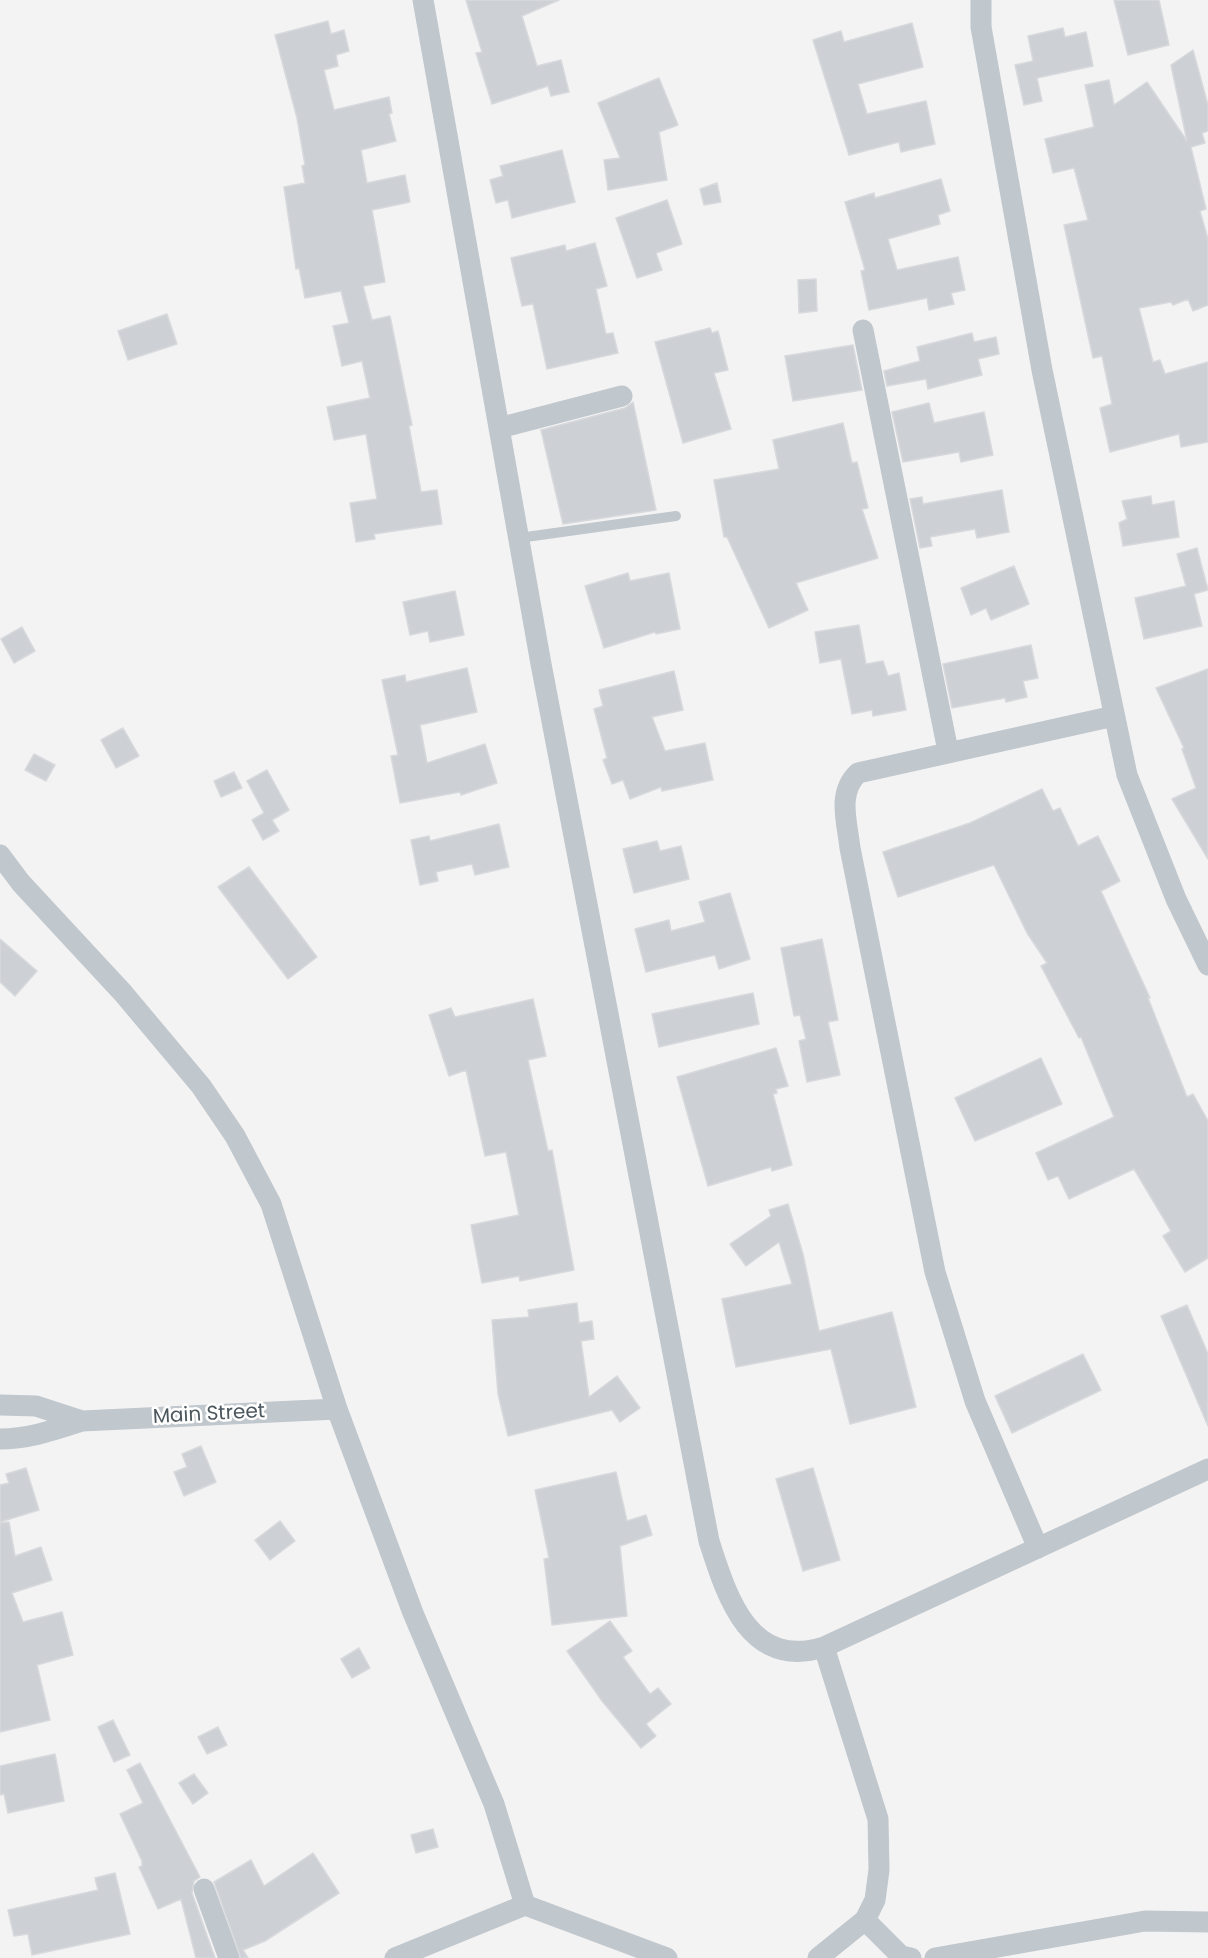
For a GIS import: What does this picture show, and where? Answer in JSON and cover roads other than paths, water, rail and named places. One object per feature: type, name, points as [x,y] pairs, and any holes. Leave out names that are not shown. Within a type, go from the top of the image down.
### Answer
[{"type":"street","points":[[423,0],[519,538],[710,1541],[733,1606],[748,1629],[769,1644],[786,1651],[803,1654],[824,1647],[1208,1469]]},
{"type":"street","points":[[981,0],[981,27],[1042,370],[1127,775],[1176,900],[1208,965]]},
{"type":"street","points":[[863,330],[948,751]]},
{"type":"street","points":[[499,428],[622,396]]},
{"type":"street","points":[[1038,1548],[975,1401],[935,1272],[855,871],[844,797],[848,782],[858,773],[948,751],[1114,716]]},
{"type":"street","points":[[0,855],[21,883],[123,993],[201,1086],[235,1136],[271,1204],[337,1409],[413,1613],[494,1804],[525,1905]]},
{"type":"street","name":"Main Street","points":[[0,1405],[36,1406],[82,1421]]},
{"type":"street","name":"Main Street","points":[[0,1439],[20,1439],[43,1434],[82,1421],[337,1409]]},
{"type":"street","points":[[818,1958],[865,1920],[875,1900],[879,1870],[878,1819],[824,1647]]},
{"type":"street","points":[[204,1889],[229,1958]]},
{"type":"street","points":[[395,1958],[525,1905],[666,1958]]},
{"type":"street","points":[[865,1920],[904,1957]]},
{"type":"street","points":[[935,1958],[1145,1922],[1208,1922]]},
{"type":"lane","points":[[519,538],[676,516]]}]
